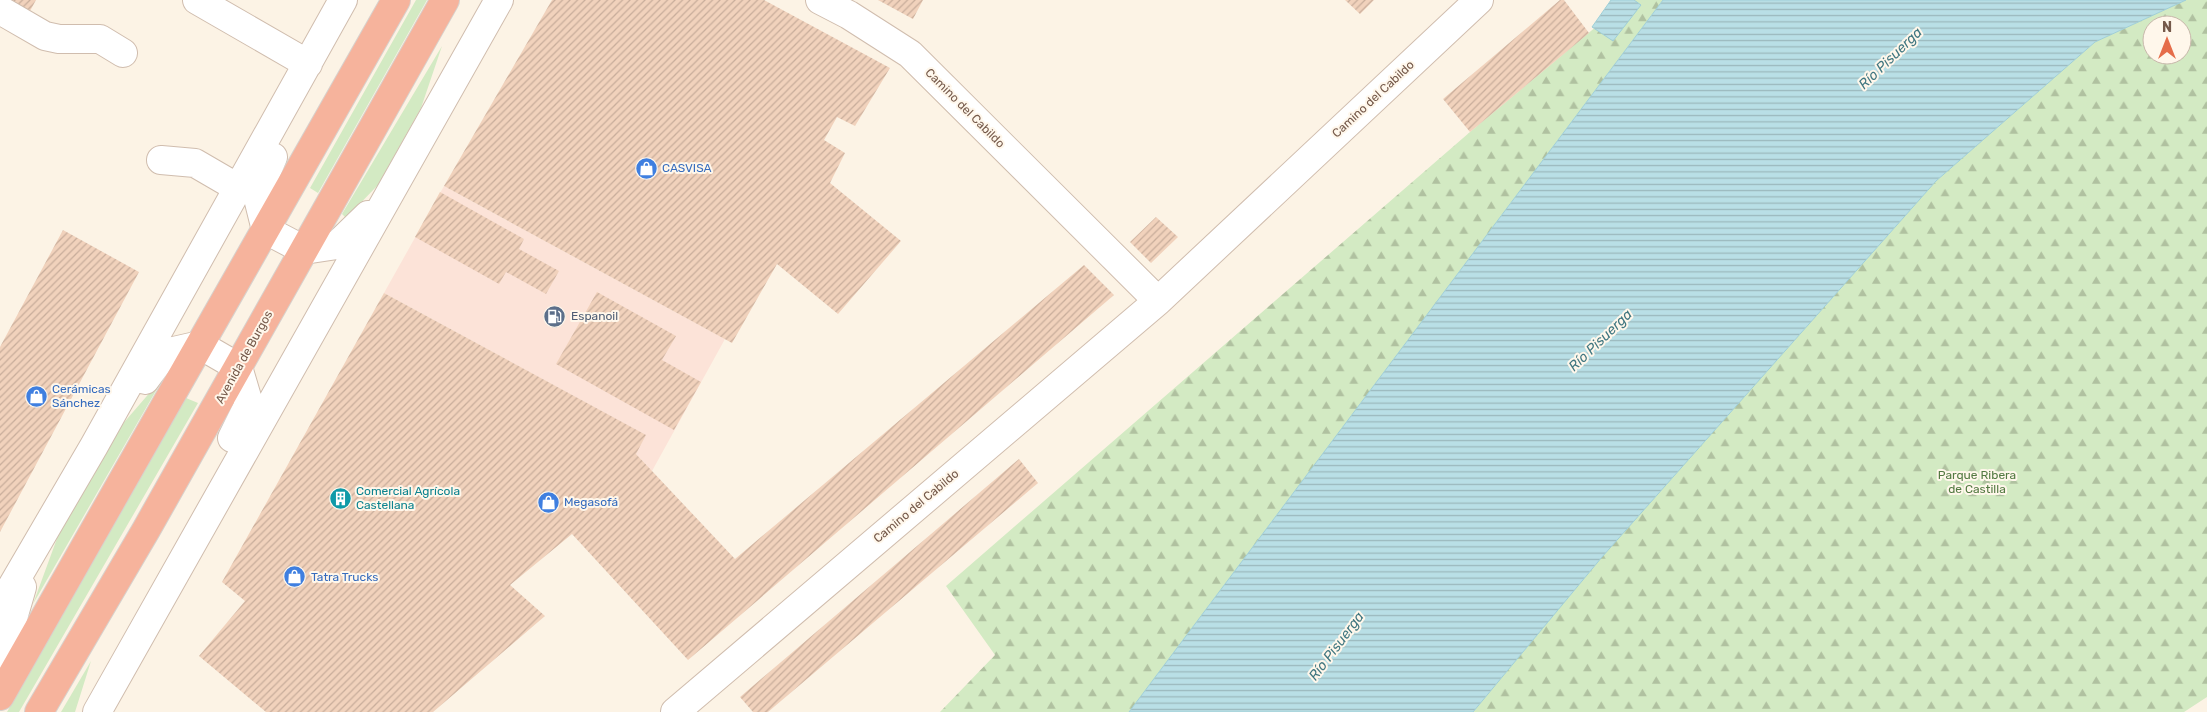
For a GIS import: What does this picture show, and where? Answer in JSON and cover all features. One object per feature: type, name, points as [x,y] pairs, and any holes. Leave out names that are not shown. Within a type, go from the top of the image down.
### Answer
[{"type":"highway","points":[[0,696],[396,0]]},
{"type":"highway","name":"Avenida de Burgos","points":[[39,712],[146,530],[445,0]]},
{"type":"street","points":[[197,0],[308,64]]},
{"type":"street","points":[[0,608],[94,446],[343,0]]},
{"type":"street","points":[[355,0],[328,56],[277,147],[257,194],[266,230],[304,250],[337,245],[389,195]]},
{"type":"street","points":[[482,29],[487,0]]},
{"type":"street","points":[[98,709],[499,0]]},
{"type":"street","name":"Camino del Cabildo","points":[[820,0],[849,15],[910,54],[1158,301]]},
{"type":"street","name":"Camino del Cabildo","points":[[675,712],[1158,301],[1479,0]]},
{"type":"street","points":[[0,10],[46,36],[59,39],[100,38],[123,52]]},
{"type":"street","points":[[161,160],[195,164],[238,188]]},
{"type":"street","points":[[94,446],[165,353],[200,345],[238,367],[249,404],[166,560],[98,709]]},
{"type":"street","points":[[0,663],[32,554]]},
{"type":"shaded area","name":"Espanoil","points":[[444,186],[725,339],[652,471],[636,454],[645,435],[384,293]]},
{"type":"green space","points":[[416,0],[427,0],[318,193],[310,188]]},
{"type":"green space","points":[[1628,0],[1663,0],[1129,712],[940,712],[995,655],[946,586],[1470,132]]},
{"type":"green space","name":"Parque Ribera de Castilla","points":[[2186,0],[2207,0],[2207,697],[2184,712],[1473,712],[1602,557],[1936,181],[2095,42],[2142,20],[2142,65],[2192,65],[2192,15],[2154,15]]},
{"type":"green space","points":[[442,46],[421,108],[378,185],[346,218],[342,214]]},
{"type":"green space","points":[[165,375],[33,604],[70,503],[114,434]]},
{"type":"green space","points":[[186,398],[198,403],[19,712],[7,712]]},
{"type":"green space","points":[[91,661],[75,712],[61,712]]},
{"type":"water","points":[[1611,0],[1634,0],[1641,5],[1613,41],[1592,27]]},
{"type":"water","name":"Río Pisuerga","points":[[1663,0],[2186,0],[2154,15],[2142,15],[2142,20],[2095,42],[1936,181],[1602,557],[1473,712],[1129,712]]},
{"type":"building","points":[[11,0],[36,0],[30,11]]},
{"type":"building","name":"CASVISA","points":[[552,0],[764,0],[890,68],[855,126],[837,117],[824,140],[845,153],[830,183],[901,241],[838,314],[777,264],[732,343],[444,186]]},
{"type":"building","points":[[878,0],[923,0],[913,19]]},
{"type":"building","points":[[1345,0],[1374,0],[1360,14]]},
{"type":"building","points":[[1560,0],[1564,0],[1589,33],[1470,132],[1443,99]]},
{"type":"building","points":[[440,192],[524,239],[519,249],[559,271],[546,294],[506,272],[499,284],[415,237]]},
{"type":"building","points":[[1156,217],[1178,237],[1151,263],[1130,242]]},
{"type":"building","name":"Cerámicas Sánchez","points":[[63,230],[139,272],[0,532],[0,347]]},
{"type":"building","points":[[1084,265],[1114,295],[688,660],[572,534],[510,585],[545,616],[433,712],[266,712],[199,656],[245,601],[222,582],[384,293],[646,435],[636,454],[735,559]]},
{"type":"building","points":[[597,292],[676,336],[662,360],[701,382],[674,430],[556,364]]},
{"type":"building","points":[[1019,459],[1038,483],[768,712],[753,712],[740,697]]},
{"type":"place","name":"CASVISA","points":[[646,168]]},
{"type":"place","name":"Espanoil","points":[[555,316]]},
{"type":"place","name":"Cerámicas Sánchez","points":[[36,396]]},
{"type":"place","name":"Comercial Agrícola Castellana","points":[[340,498]]},
{"type":"place","name":"Megasofá","points":[[548,502]]},
{"type":"place","name":"Tatra Trucks","points":[[295,577]]}]
